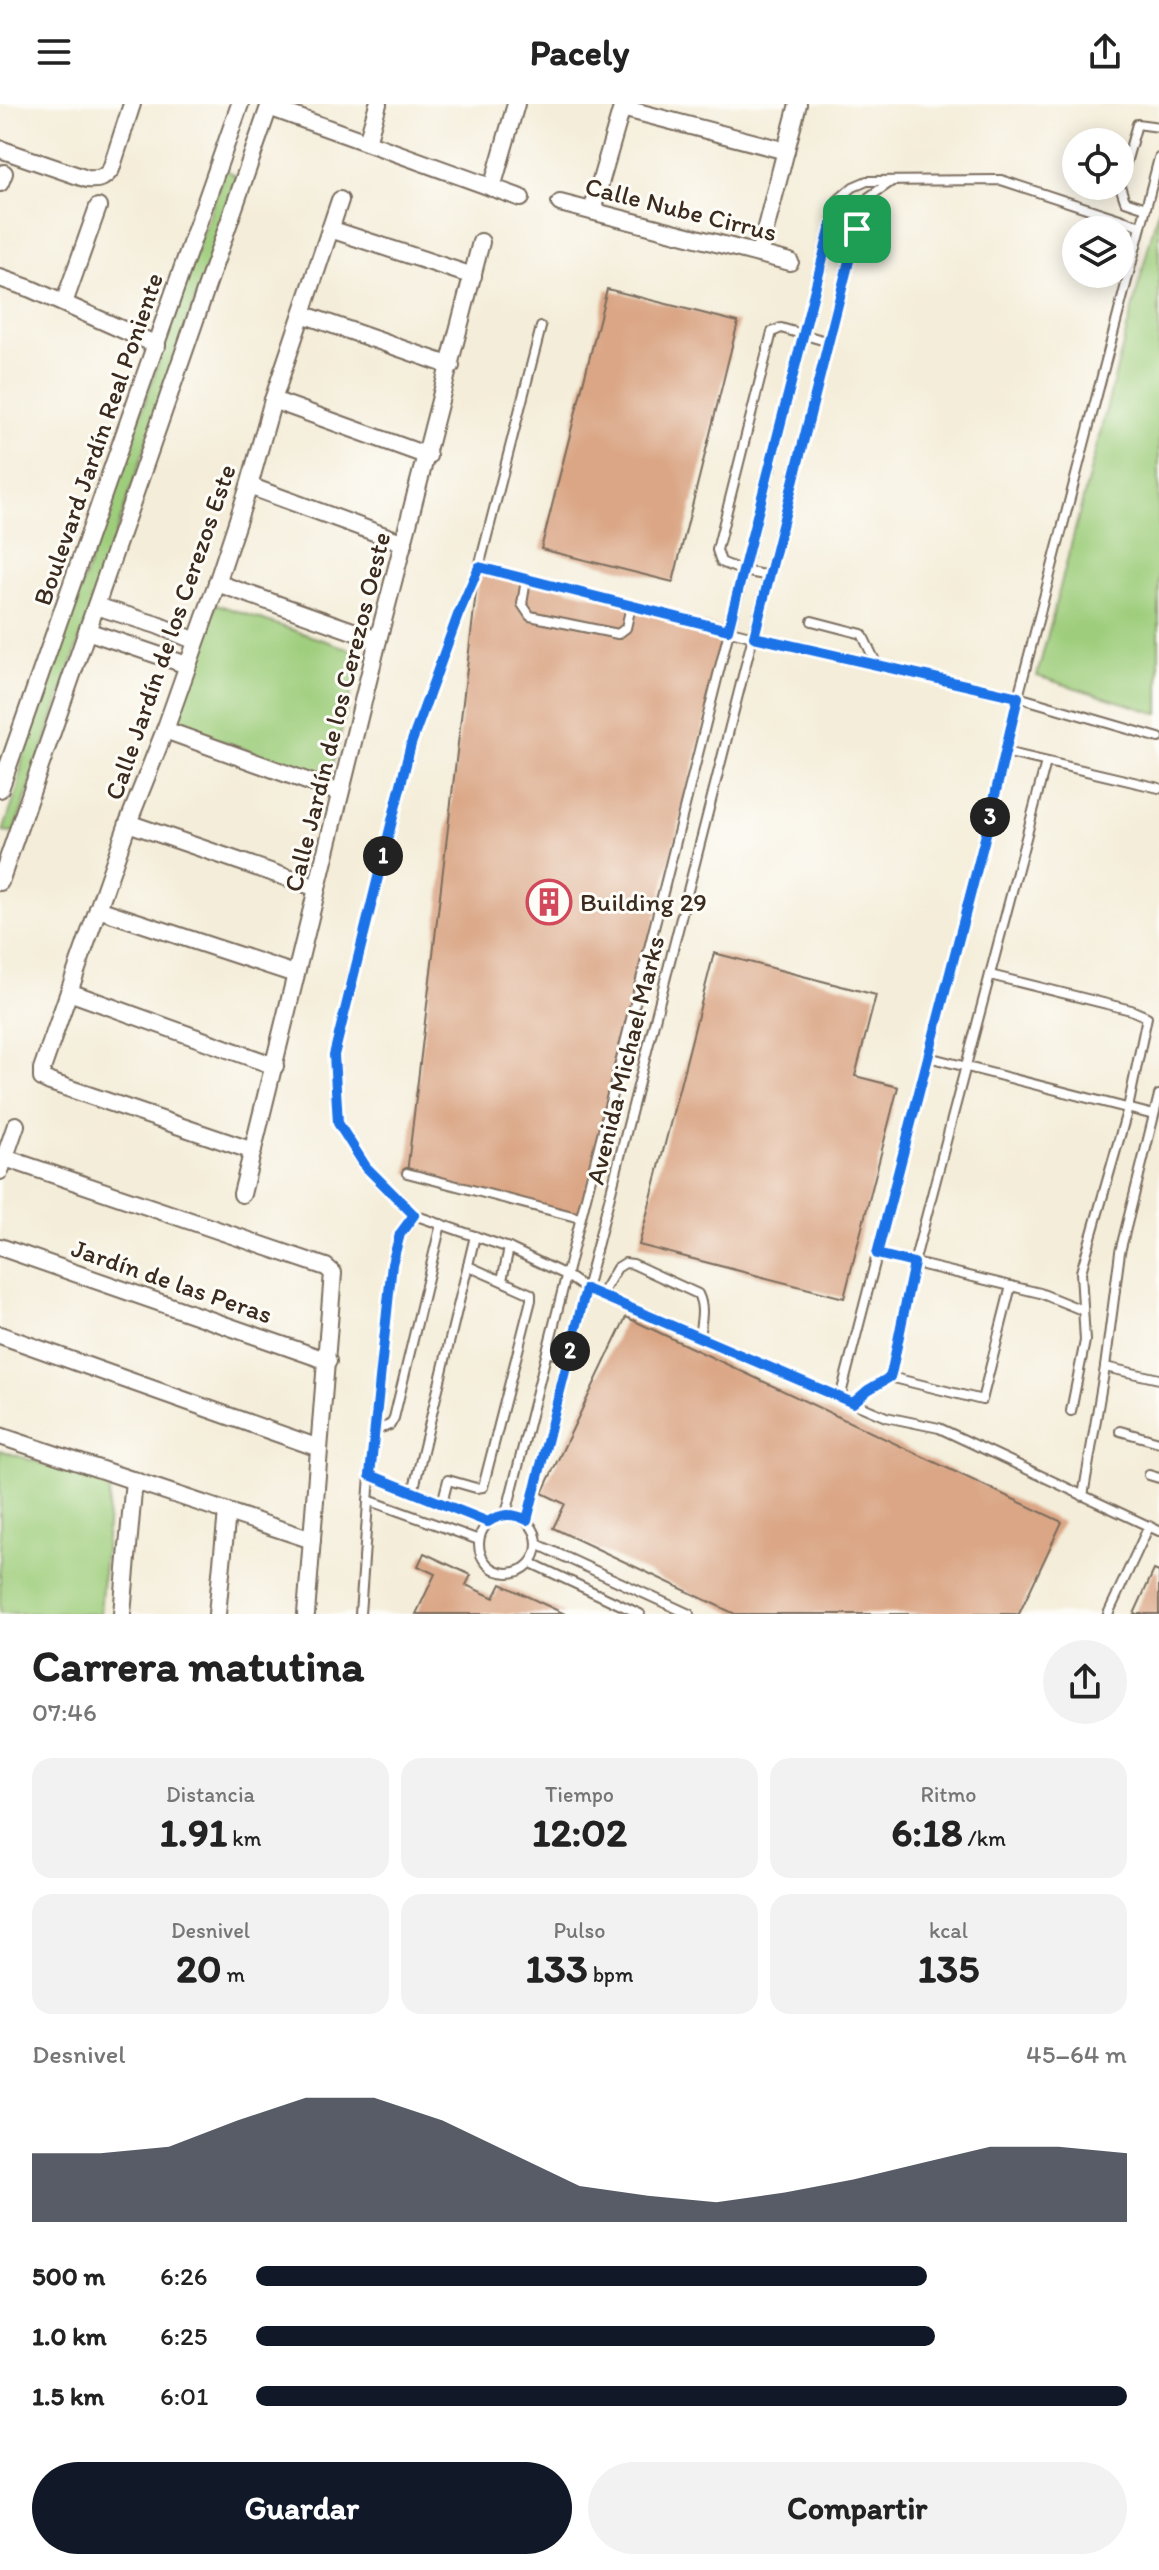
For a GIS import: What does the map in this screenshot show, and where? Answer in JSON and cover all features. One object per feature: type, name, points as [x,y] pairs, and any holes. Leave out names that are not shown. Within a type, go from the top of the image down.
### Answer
[{"type":"street","points":[[0,149],[97,180],[111,169],[132,104]]},
{"type":"street","name":"Boulevard Jardín Real Poniente","points":[[0,789],[240,104]]},
{"type":"street","points":[[367,142],[378,104]]},
{"type":"street","points":[[492,188],[516,104]]},
{"type":"street","points":[[759,254],[798,104]]},
{"type":"street","points":[[269,106],[521,198]]},
{"type":"street","name":"Boulevard Jardín Real Poniente","points":[[0,882],[5,851],[96,606],[269,106]]},
{"type":"street","points":[[592,211],[622,106],[786,151]]},
{"type":"street","points":[[222,158],[248,167]]},
{"type":"street","name":"Calle Jardín de los Cerezos Este","points":[[253,1151],[42,1078],[42,1069],[128,823],[217,583],[273,400],[340,200]]},
{"type":"street","name":"Calle Nube Cirrus","points":[[560,203],[790,262]]},
{"type":"street","points":[[64,303],[98,207]]},
{"type":"street","points":[[330,229],[473,276]]},
{"type":"street","name":"Calle Jardín de los Cerezos Oeste","points":[[242,1194],[378,640],[481,242]]},
{"type":"street","points":[[0,278],[157,345]]},
{"type":"street","points":[[302,314],[451,366]]},
{"type":"street","points":[[273,400],[428,456]]},
{"type":"street","points":[[249,486],[404,543]]},
{"type":"street","points":[[217,583],[378,640]]},
{"type":"street","name":"Boulevard Jardín Real Poniente","points":[[96,606],[196,641]]},
{"type":"street","points":[[120,642],[127,615]]},
{"type":"street","name":"Boulevard Jardín Real Poniente","points":[[87,631],[187,665]]},
{"type":"street","points":[[165,730],[340,793]]},
{"type":"street","points":[[128,823],[317,888]]},
{"type":"street","points":[[98,909],[295,974]]},
{"type":"street","points":[[69,992],[275,1066]]},
{"type":"street","points":[[16,1125],[2,1165],[326,1267],[333,1273],[335,1283],[306,1614]]},
{"type":"street","name":"Jardín de las Peras","points":[[0,1247],[328,1361]]},
{"type":"street","points":[[0,1335],[319,1448]]},
{"type":"street","points":[[0,1436],[312,1540]]},
{"type":"street","points":[[122,1614],[134,1480]]},
{"type":"street","points":[[217,1614],[227,1512]]},
{"type":"lane","points":[[1134,135],[1137,124],[1159,127]]},
{"type":"lane","points":[[840,1398],[1159,158]]},
{"type":"lane","points":[[893,180],[1001,180],[1141,226]]},
{"type":"lane","name":"Avenida Michael Marks","points":[[506,1514],[838,200],[853,187],[867,181],[893,180]]},
{"type":"lane","name":"Avenida Michael Marks","points":[[527,1520],[857,229],[869,197],[893,180]]},
{"type":"lane","points":[[1125,200],[1146,208]]},
{"type":"lane","points":[[831,226],[857,229]]},
{"type":"lane","points":[[541,327],[479,567],[411,744],[334,1055],[338,1123],[366,1167],[414,1215],[509,1248],[566,1275],[586,1289],[886,1417],[939,1428],[1159,1531]]},
{"type":"lane","points":[[770,576],[743,571],[721,562],[717,550],[768,346],[772,332],[781,328],[829,342]]},
{"type":"lane","points":[[479,567],[754,637],[1018,697],[1159,738]]},
{"type":"lane","points":[[526,580],[522,604],[530,616],[618,634],[626,628],[631,606]]},
{"type":"lane","points":[[812,621],[862,634],[877,665]]},
{"type":"lane","points":[[1005,752],[1159,788]]},
{"type":"lane","points":[[890,1377],[914,1263],[1046,762]]},
{"type":"lane","points":[[990,975],[1131,1010],[1147,1017],[1128,1108],[1081,1272],[1085,1341],[1071,1411]]},
{"type":"lane","points":[[928,1057],[1154,1115]]},
{"type":"lane","points":[[1083,1496],[1105,1367],[1120,1252],[1159,1095]]},
{"type":"lane","points":[[407,1173],[580,1218]]},
{"type":"lane","points":[[360,1614],[370,1475],[392,1264],[400,1234],[414,1215]]},
{"type":"lane","points":[[375,1430],[390,1425],[394,1418],[441,1224]]},
{"type":"lane","points":[[413,1492],[475,1236]]},
{"type":"lane","points":[[502,1280],[509,1248]]},
{"type":"lane","points":[[877,1254],[1040,1293],[1082,1310]]},
{"type":"lane","points":[[601,1295],[617,1268],[625,1263],[633,1264],[698,1294],[703,1311],[699,1337]]},
{"type":"lane","points":[[442,1503],[448,1480],[483,1487],[531,1300],[531,1294],[468,1266]]},
{"type":"lane","points":[[853,1403],[890,1377],[982,1400],[1011,1286]]},
{"type":"lane","points":[[547,1352],[569,1358]]},
{"type":"lane","points":[[1105,1367],[1159,1379]]},
{"type":"lane","points":[[1120,1431],[1159,1442]]},
{"type":"lane","points":[[370,1475],[488,1522]]},
{"type":"lane","points":[[368,1500],[479,1540]]},
{"type":"lane","points":[[506,1514],[527,1520],[536,1531],[539,1545],[531,1563],[517,1573],[502,1574],[489,1567],[480,1554],[479,1540],[488,1522],[506,1514]]},
{"type":"lane","points":[[1108,1614],[1149,1526]]},
{"type":"lane","points":[[539,1545],[668,1610],[689,1614]]},
{"type":"lane","points":[[531,1563],[640,1614]]},
{"type":"green space","points":[[225,169],[237,177],[14,833],[3,832],[18,788],[22,760]]},
{"type":"green space","points":[[1159,206],[1159,714],[1037,676]]},
{"type":"green space","points":[[216,604],[361,653],[329,779],[175,724]]},
{"type":"green space","points":[[0,1450],[110,1486],[100,1614],[0,1613]]},
{"type":"building","points":[[607,289],[738,322],[673,582],[541,549]]},
{"type":"building","name":"Building 29","points":[[479,567],[728,630],[580,1218],[407,1173]]},
{"type":"building","points":[[714,953],[876,995],[855,1076],[898,1087],[844,1298],[639,1245]]},
{"type":"building","points":[[626,1317],[1062,1522],[1019,1614],[735,1614],[553,1528],[565,1504],[542,1493]]},
{"type":"building","points":[[424,1553],[471,1575],[466,1585],[494,1598],[501,1584],[565,1614],[416,1614],[435,1574],[418,1566]]},
{"type":"building","points":[[1154,1570],[1159,1572],[1159,1614],[1134,1614]]},
{"type":"place","name":"Building 29","points":[[549,902]]},
{"type":"route","points":[[831,226],[857,229],[754,637],[1018,697],[985,838],[877,1254],[914,1263],[892,1370],[890,1377],[853,1403],[586,1289],[527,1520],[506,1514],[488,1522],[370,1475],[392,1264],[400,1234],[414,1215],[366,1167],[338,1123],[334,1055],[411,744],[479,567],[728,630],[831,226]]}]
